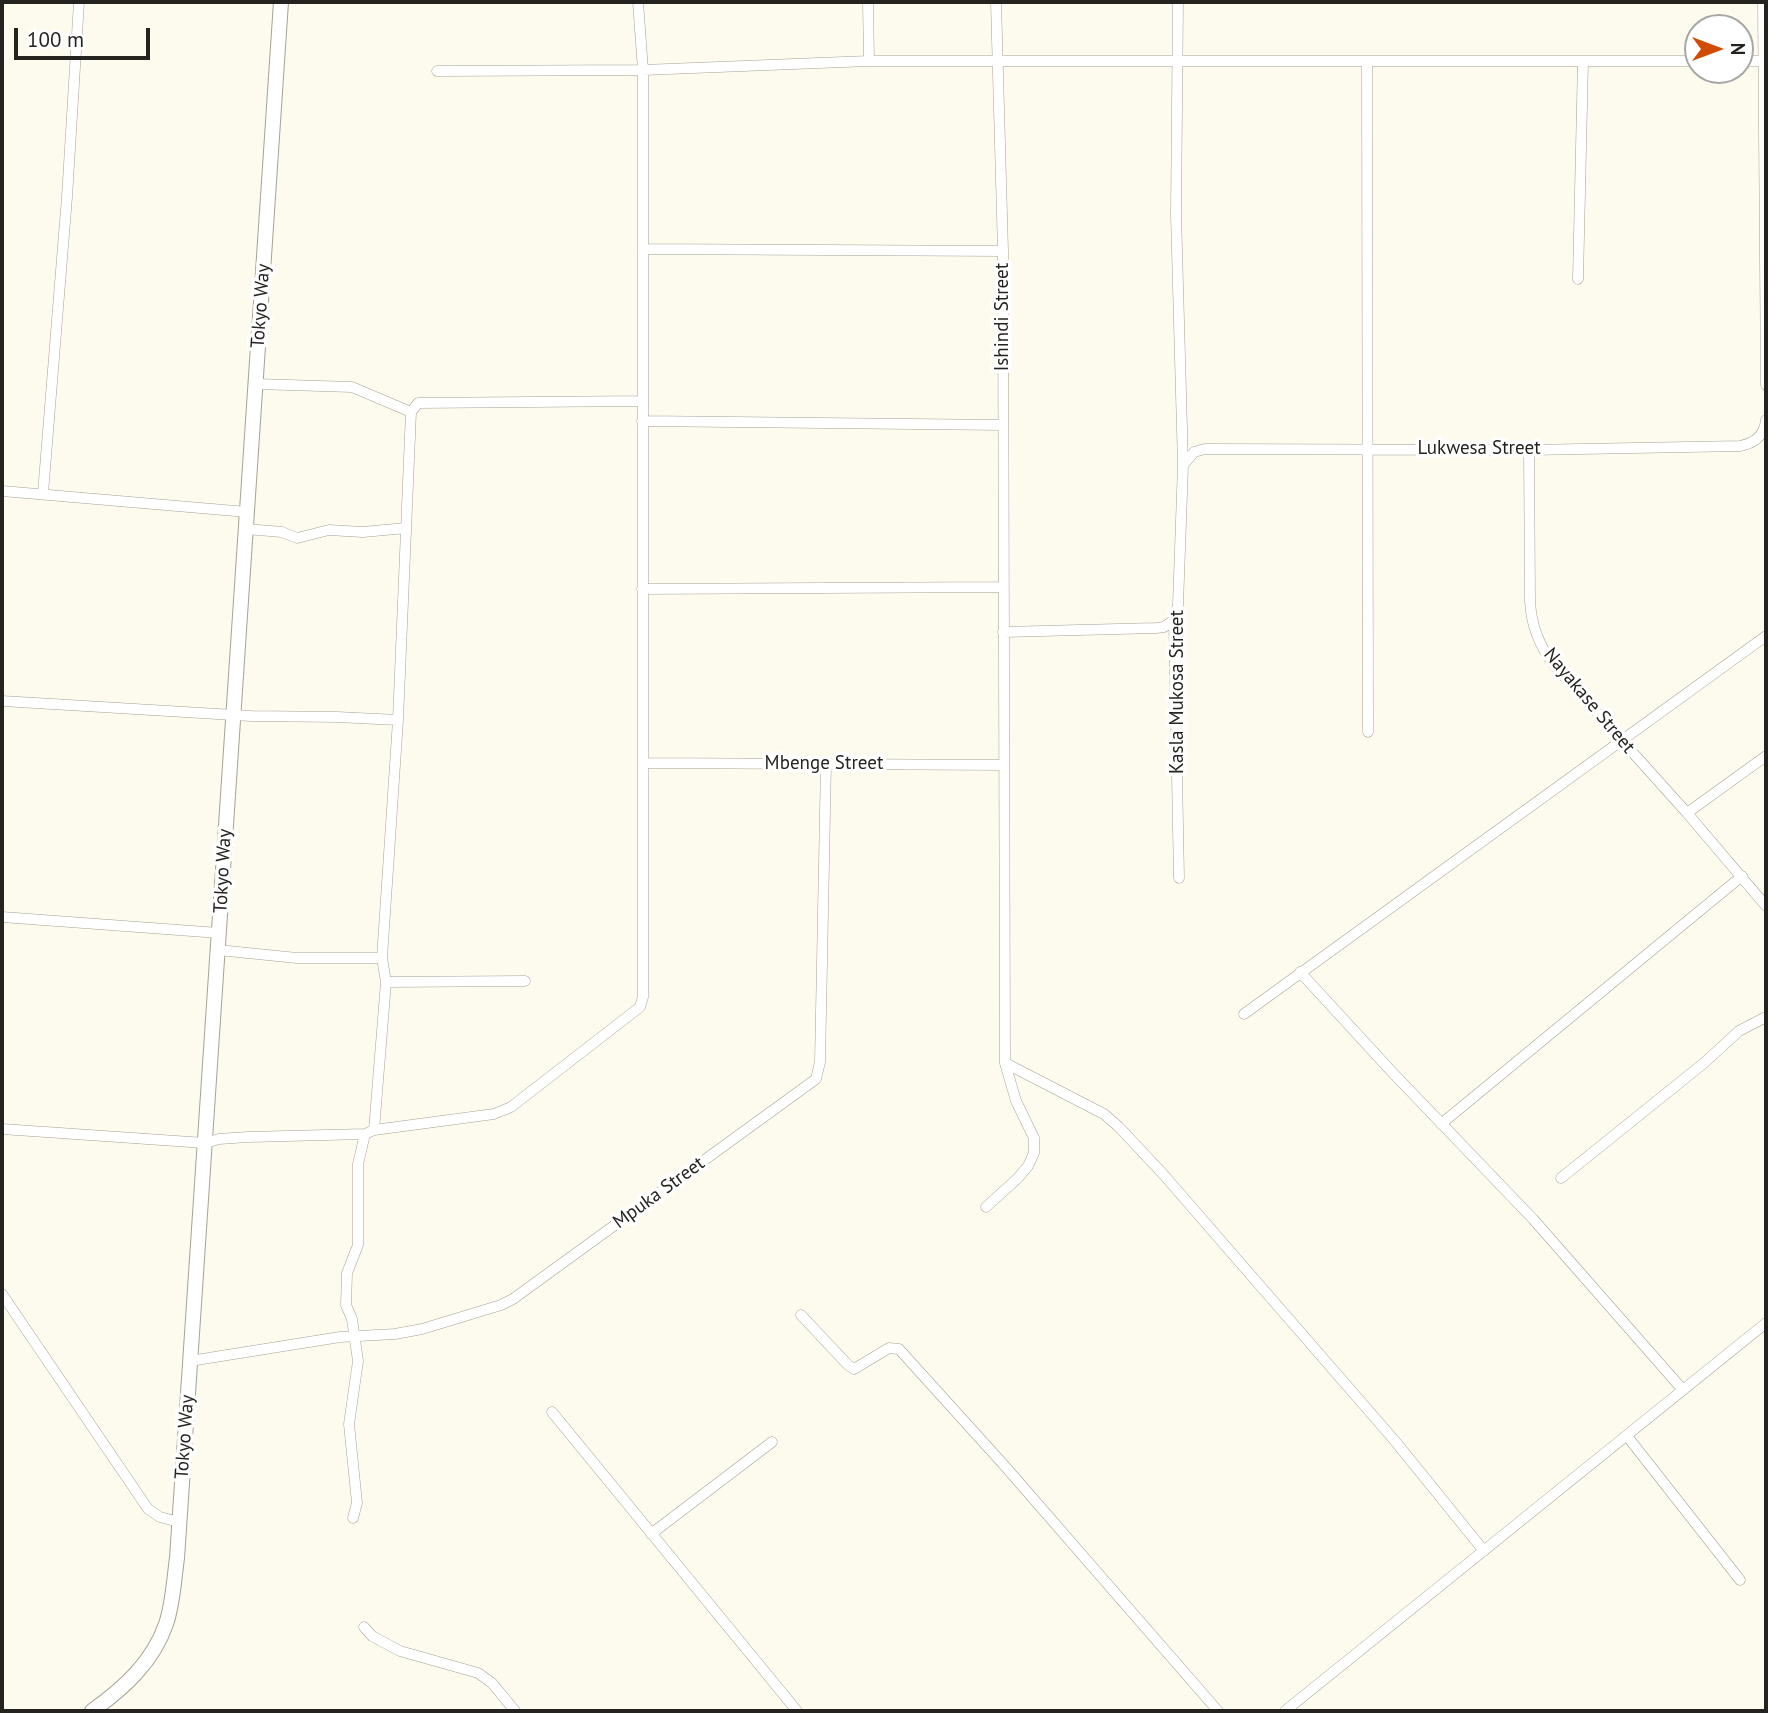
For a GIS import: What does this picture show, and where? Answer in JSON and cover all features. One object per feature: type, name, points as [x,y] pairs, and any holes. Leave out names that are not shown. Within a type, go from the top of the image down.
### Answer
[{"type":"street","points":[[43,493],[67,197],[79,2]]},
{"type":"street","name":"Tokyo Way","points":[[92,1711],[115,1695],[143,1667],[159,1643],[167,1622],[177,1558],[281,2]]},
{"type":"street","points":[[2,1129],[205,1143],[248,1137],[369,1132],[494,1114],[503,1111],[640,1007],[643,998],[644,764],[643,70],[638,2]]},
{"type":"street","points":[[868,2],[869,61]]},
{"type":"street","name":"Ishindi Street","points":[[986,1207],[1018,1178],[1034,1153],[1034,1138],[1016,1101],[1005,1063],[1003,251],[996,2]]},
{"type":"street","name":"Kasla Mukosa Street","points":[[1178,2],[1176,214],[1183,465],[1178,605],[1174,620],[1179,878]]},
{"type":"street","points":[[1763,2],[1766,385]]},
{"type":"street","points":[[437,71],[643,70],[869,61],[1684,61]]},
{"type":"street","points":[[1367,61],[1367,732]]},
{"type":"street","points":[[1578,279],[1583,61]]},
{"type":"street","points":[[1754,61],[1763,61]]},
{"type":"street","points":[[643,249],[1003,251]]},
{"type":"street","points":[[256,384],[352,387],[411,412]]},
{"type":"street","points":[[353,1518],[357,1503],[349,1424],[358,1371],[352,1319],[346,1305],[347,1273],[358,1245],[358,1164],[369,1132],[386,982],[382,958],[398,720],[411,412],[418,403],[642,401]]},
{"type":"street","name":"Lukwesa Street","points":[[1183,465],[1188,456],[1205,449],[1529,450],[1740,446],[1751,444],[1759,438],[1766,420]]},
{"type":"street","points":[[642,421],[1003,425]]},
{"type":"street","name":"Nayakase Street","points":[[1529,450],[1530,600],[1532,622],[1547,656],[1766,906]]},
{"type":"street","points":[[2,491],[247,512]]},
{"type":"street","points":[[246,529],[282,532],[297,538],[329,530],[363,532],[406,528]]},
{"type":"street","points":[[642,589],[1003,587]]},
{"type":"street","points":[[1003,632],[1156,628],[1164,627],[1174,620]]},
{"type":"street","points":[[1244,1014],[1766,636]]},
{"type":"street","points":[[2,701],[232,715],[398,720]]},
{"type":"street","points":[[1687,813],[1766,757]]},
{"type":"street","name":"Mpuka Street","points":[[190,1361],[354,1335],[395,1334],[422,1329],[479,1313],[513,1299],[816,1079],[820,1062],[826,763]]},
{"type":"street","name":"Mbenge Street","points":[[644,764],[1003,765]]},
{"type":"street","points":[[1441,1124],[1742,876]]},
{"type":"street","points":[[2,917],[219,933]]},
{"type":"street","points":[[218,950],[297,958],[382,958]]},
{"type":"street","points":[[1300,972],[1533,1219],[1684,1390]]},
{"type":"street","points":[[386,982],[525,981]]},
{"type":"street","points":[[1561,1178],[1704,1063],[1739,1031],[1766,1017]]},
{"type":"street","points":[[1005,1063],[1104,1114],[1119,1127],[1395,1441],[1484,1551]]},
{"type":"street","points":[[2,1294],[148,1509],[160,1517],[179,1522]]},
{"type":"street","points":[[801,1315],[848,1366],[854,1368],[890,1348],[899,1349],[1218,1711]]},
{"type":"street","points":[[1285,1711],[1766,1323]]},
{"type":"street","points":[[552,1412],[796,1711]]},
{"type":"street","points":[[1627,1436],[1740,1580]]},
{"type":"street","points":[[651,1534],[772,1442]]},
{"type":"street","points":[[364,1627],[372,1636],[400,1651],[478,1673],[492,1684],[515,1711]]}]
